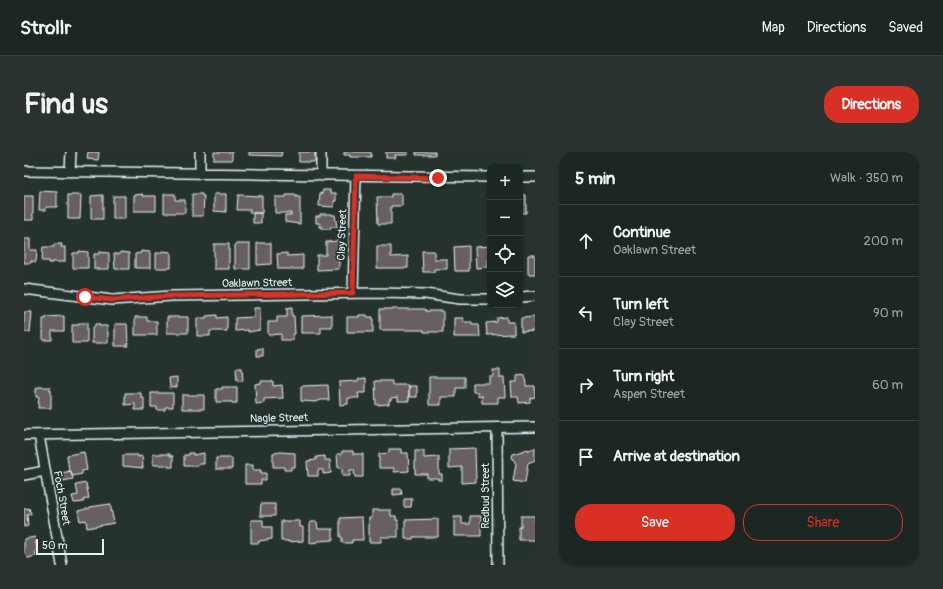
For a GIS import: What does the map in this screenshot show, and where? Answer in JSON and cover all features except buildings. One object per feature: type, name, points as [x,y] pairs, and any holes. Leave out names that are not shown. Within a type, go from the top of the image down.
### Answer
[{"type":"street","points":[[70,172],[71,152]]},
{"type":"street","points":[[200,152],[200,174]]},
{"type":"street","points":[[321,152],[321,176]]},
{"type":"street","points":[[24,171],[487,178]]},
{"type":"street","name":"Clay Street","points":[[353,293],[356,176]]},
{"type":"street","points":[[523,177],[535,177]]},
{"type":"street","name":"Oaklawn Street","points":[[24,289],[112,300],[172,296],[353,293],[425,294],[460,299],[487,299]]},
{"type":"street","points":[[523,297],[535,296]]},
{"type":"street","name":"Nagle Street","points":[[24,435],[497,428],[535,426]]},
{"type":"street","name":"Redbud Street","points":[[497,428],[498,565]]},
{"type":"street","name":"Foch Street","points":[[39,435],[62,565]]},
{"type":"street","points":[[24,475],[45,471]]},
{"type":"route","points":[[85,297],[112,300],[172,296],[353,293],[356,176],[438,178]]}]
